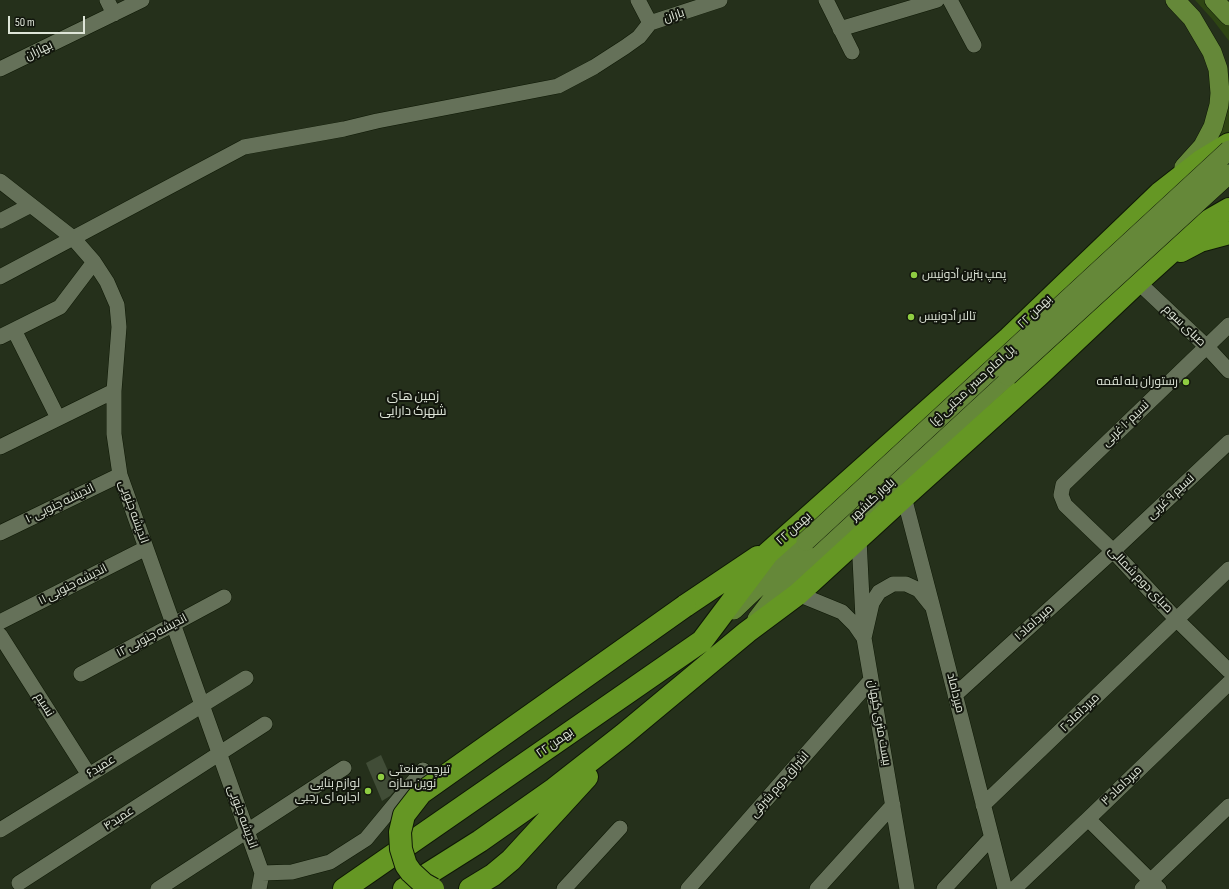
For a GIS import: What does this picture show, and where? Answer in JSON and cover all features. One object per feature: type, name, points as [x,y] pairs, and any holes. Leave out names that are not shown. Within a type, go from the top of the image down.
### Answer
[{"type":"highway","name":"۲۲ بهمن","points":[[344,889],[702,641],[768,552],[1009,338],[1160,193],[1201,161],[1229,144]]},
{"type":"highway","points":[[1160,193],[1178,187],[1204,172],[1210,170],[1214,171],[1219,179],[1218,184],[1201,225]]},
{"type":"highway","points":[[404,889],[480,841],[554,789],[642,719],[747,632],[793,586],[859,539],[1201,225],[1229,209]]},
{"type":"highway","points":[[1163,260],[1200,241],[1229,233]]},
{"type":"highway","points":[[433,889],[424,884],[411,872],[400,849],[400,827],[404,815],[421,793],[685,606],[777,544]]},
{"type":"highway","points":[[470,889],[493,875],[511,860],[642,719]]},
{"type":"main road","points":[[1175,0],[1229,56]]},
{"type":"main road","points":[[1214,0],[1229,16]]},
{"type":"main road","points":[[1160,193],[1203,146],[1213,127],[1219,105],[1219,83],[1216,60],[1207,41],[1192,18]]},
{"type":"main road","name":"پل امام حسن مجتبی (ع)","points":[[702,641],[806,540],[1229,150]]},
{"type":"main road","name":"پل امام حسن مجتبی (ع)","points":[[1008,376],[1229,174]]},
{"type":"main road","name":"بلوار گلشهر","points":[[793,586],[1008,376]]},
{"type":"street","points":[[107,0],[114,14]]},
{"type":"street","name":"بهاران","points":[[0,70],[142,0]]},
{"type":"street","points":[[0,277],[244,147],[344,129],[376,120],[558,86],[594,67],[639,37],[650,23],[638,0]]},
{"type":"street","name":"باران","points":[[650,23],[720,0]]},
{"type":"street","points":[[826,0],[852,52]]},
{"type":"street","points":[[840,29],[937,0]]},
{"type":"street","points":[[950,0],[974,45]]},
{"type":"street","name":"اندیشه جنوبی","points":[[0,181],[73,238],[94,262],[107,282],[117,305],[119,327],[114,391],[114,434],[120,475],[262,873]]},
{"type":"street","points":[[0,221],[31,205]]},
{"type":"street","points":[[0,337],[60,307],[94,262]]},
{"type":"street","name":"صبای سوم","points":[[1138,282],[1207,347],[1229,370]]},
{"type":"street","name":"نسیم ۱۰ غربی","points":[[1063,485],[1229,325]]},
{"type":"street","points":[[14,330],[58,418]]},
{"type":"street","points":[[0,447],[114,391]]},
{"type":"street","name":"نسیم ۹ غربی","points":[[1113,551],[1229,442]]},
{"type":"street","name":"اندیشه جنوبی ۱۰","points":[[0,533],[120,475]]},
{"type":"street","name":"صبای دوم شمالی","points":[[1063,485],[1061,495],[1065,505],[1113,551],[1177,620],[1229,671]]},
{"type":"street","name":"میرداماد","points":[[904,497],[934,608],[1005,889]]},
{"type":"street","points":[[859,539],[864,638]]},
{"type":"street","name":"اندیشه جنوبی ۱۱","points":[[0,622],[146,548]]},
{"type":"street","name":"میرداماد ۱","points":[[956,695],[1113,551]]},
{"type":"street","name":"میرداماد ۲","points":[[983,805],[1229,569]]},
{"type":"street","points":[[864,638],[872,603],[879,592],[893,584],[906,584],[919,590],[934,608]]},
{"type":"street","name":"بیست متری کیهان","points":[[793,586],[842,612],[855,625],[864,638],[907,889]]},
{"type":"street","name":"اندیشه جنوبی ۱۲","points":[[81,674],[224,597]]},
{"type":"street","name":"نسیم","points":[[0,635],[89,775]]},
{"type":"street","name":"عمید۶","points":[[0,830],[246,678]]},
{"type":"street","name":"اشراق دوم شرقی","points":[[688,889],[871,680]]},
{"type":"street","name":"میرداماد ۳","points":[[1014,889],[1229,683]]},
{"type":"street","name":"عمید۴","points":[[19,883],[265,724]]},
{"type":"street","points":[[158,889],[344,768]]},
{"type":"street","points":[[259,889],[262,873],[292,872],[330,862],[366,839],[423,770]]},
{"type":"street","points":[[817,889],[893,805]]},
{"type":"street","points":[[1088,819],[1151,886],[1229,806]]},
{"type":"street","points":[[564,889],[620,828]]},
{"type":"street","points":[[944,889],[991,838]]},
{"type":"green space","points":[[1195,0],[1204,0],[1229,25],[1229,41],[1213,20]]},
{"type":"green space","points":[[1229,106],[1229,134],[1210,152],[1222,126]]},
{"type":"building","name":"تیرچه صنعتی نوین سازه","points":[[381,755],[396,789],[390,796],[382,801],[366,763]]},
{"type":"place","name":"پمپ بنزین آدونیس","points":[[914,275]]},
{"type":"place","name":"تالار آدونیس","points":[[911,317]]},
{"type":"place","name":"رستوران بله لقمه","points":[[1186,382]]},
{"type":"place","name":"تیرچه صنعتی نوین سازه","points":[[381,777]]},
{"type":"place","name":"لوازم بنایی اجاره ای رجبی","points":[[368,791]]},
{"type":"district","name":"زمین های شهرک دارایی","points":[[413,404]]}]
